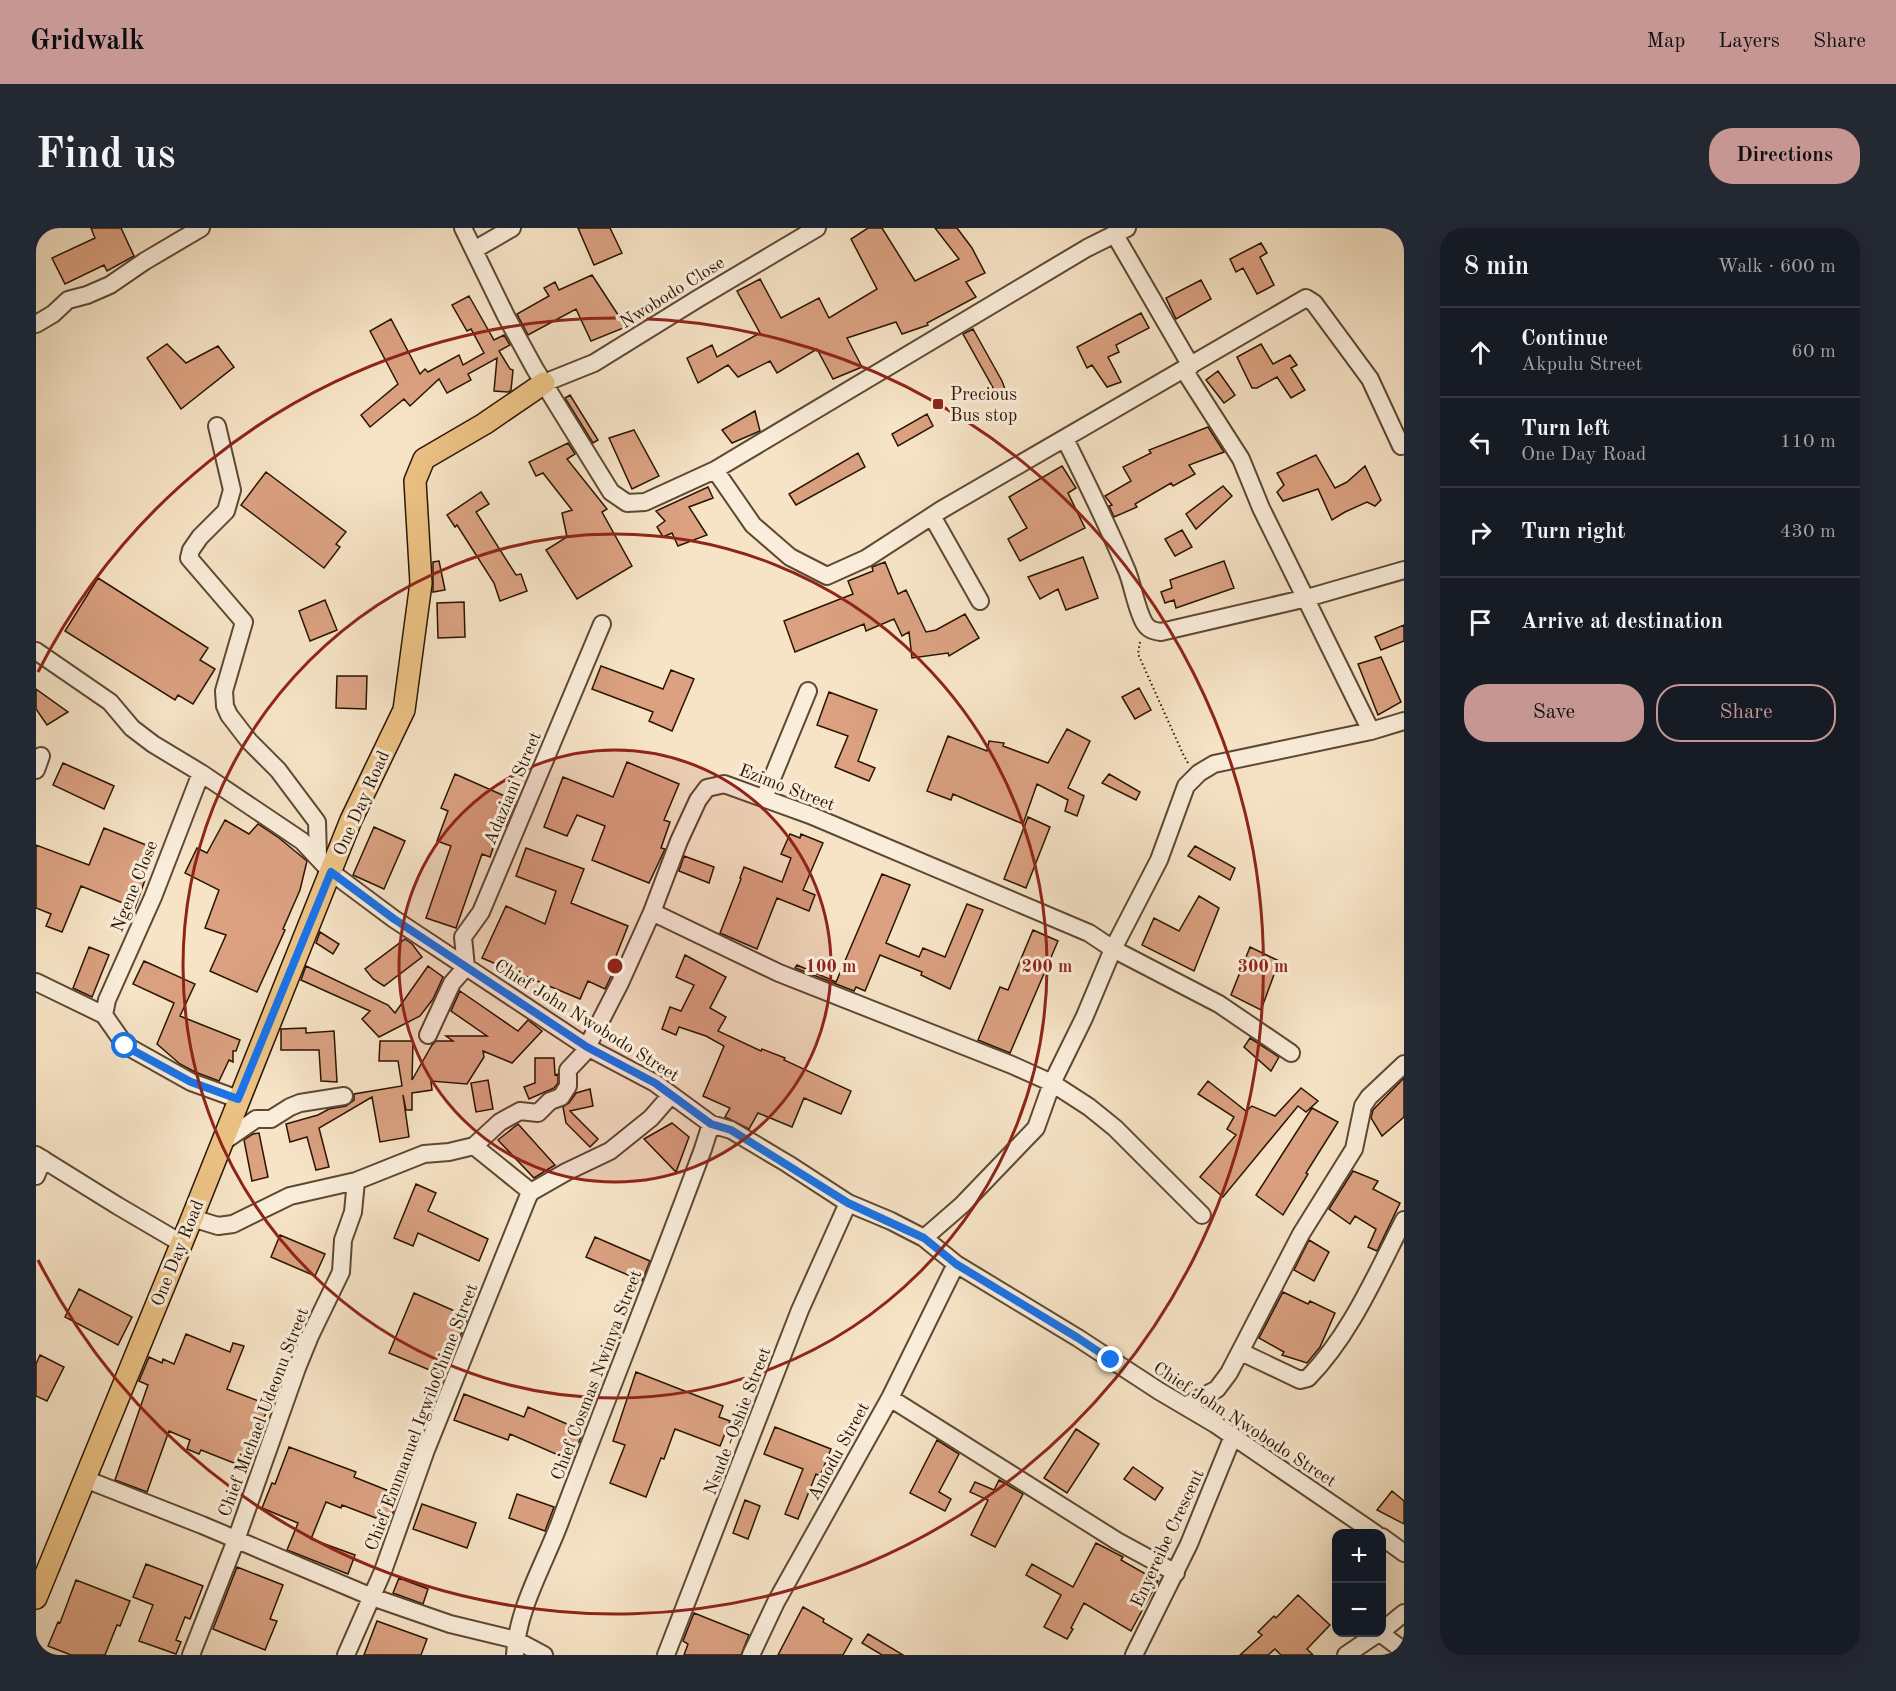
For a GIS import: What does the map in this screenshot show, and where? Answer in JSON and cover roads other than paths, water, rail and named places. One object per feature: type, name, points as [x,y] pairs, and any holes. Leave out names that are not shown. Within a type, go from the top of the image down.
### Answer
[{"type":"main road","name":"One Day Road","points":[[36,1598],[192,1218],[324,864],[351,820],[404,710],[421,583],[416,481],[424,459],[484,424],[544,383]]},
{"type":"street","points":[[36,324],[53,314],[68,300],[110,285],[201,228]]},
{"type":"street","points":[[463,228],[506,316],[544,383],[611,492],[627,503],[645,502],[715,470],[1077,254],[1121,231],[1188,368],[1241,459],[1261,508],[1371,731]]},
{"type":"street","points":[[474,250],[512,228]]},
{"type":"street","name":"Nwobodo Close","points":[[544,383],[594,363],[718,286],[818,228]]},
{"type":"street","points":[[715,470],[753,525],[790,558],[827,576],[867,558],[932,516],[1305,298],[1314,303],[1370,379],[1401,446]]},
{"type":"street","points":[[217,426],[232,490],[225,511],[200,537],[191,550],[189,558],[244,622],[224,692],[225,706],[249,741],[278,770],[317,822],[324,864]]},
{"type":"street","points":[[1065,440],[1104,517],[1133,586],[1143,620],[1152,630],[1161,632],[1306,598],[1404,570]]},
{"type":"street","points":[[932,516],[980,601]]},
{"type":"street","name":"Adaziani Street","points":[[466,967],[463,937],[481,912],[602,624]]},
{"type":"street","name":"Chief John Nwobodo Street","points":[[39,658],[110,702],[132,728],[153,744],[201,772],[302,841],[324,864],[394,919],[587,1047],[655,1083],[711,1124],[731,1130],[848,1203],[924,1238],[956,1264],[1233,1436],[1370,1529]]},
{"type":"street","points":[[764,798],[808,691]]},
{"type":"street","points":[[924,1238],[962,1205],[1036,1128],[1052,1083],[1084,1018],[1113,949],[1159,860],[1186,786],[1197,775],[1214,764],[1371,731],[1404,721]]},
{"type":"street","name":"Ngene Close","points":[[104,1015],[107,1000],[153,897],[201,772]]},
{"type":"street","name":"Ezimo Street","points":[[474,1146],[500,1122],[520,1111],[538,1113],[550,1101],[561,1097],[568,1086],[568,1070],[584,1053],[620,982],[652,912],[698,800],[707,788],[724,784],[810,815],[1089,933],[1113,949],[1219,1004],[1291,1053]]},
{"type":"street","points":[[652,912],[779,973],[1003,1061],[1052,1083],[1089,1107],[1121,1133],[1202,1215]]},
{"type":"street","points":[[428,1035],[452,983],[466,967]]},
{"type":"street","points":[[36,982],[104,1015],[125,1046],[191,1082],[238,1099]]},
{"type":"street","points":[[1185,1406],[1217,1389],[1241,1352],[1301,1234],[1354,1149],[1363,1106],[1369,1097],[1404,1064]]},
{"type":"street","points":[[192,1218],[218,1226],[233,1224],[290,1196],[356,1181],[424,1154],[449,1152],[474,1146],[531,1192],[566,1172],[610,1152],[651,1118],[671,1095]]},
{"type":"street","points":[[220,1145],[256,1119],[271,1119],[300,1103],[344,1096]]},
{"type":"street","name":"Chief Cosmas Nwinya Street","points":[[515,1647],[521,1617],[552,1545],[623,1361],[711,1124]]},
{"type":"street","points":[[36,1176],[39,1157],[181,1243]]},
{"type":"street","name":"Chief Michael Udeonu Street","points":[[191,1655],[236,1540],[310,1336],[342,1272],[343,1240],[353,1212],[356,1181]]},
{"type":"street","name":"Chief Emmanuel IgwiloChime Street","points":[[346,1655],[397,1535],[426,1450],[531,1192]]},
{"type":"street","name":"Nsude -Oshie Street","points":[[666,1655],[800,1310],[848,1203]]},
{"type":"street","points":[[1241,1352],[1300,1380],[1308,1378],[1337,1342],[1364,1299],[1404,1220]]},
{"type":"street","name":"Amodu Street","points":[[751,1655],[776,1602],[890,1398],[956,1264]]},
{"type":"street","points":[[890,1398],[1117,1541],[1176,1573]]},
{"type":"street","name":"Enyereibe Crescent","points":[[1134,1655],[1176,1573],[1233,1436]]},
{"type":"street","points":[[85,1479],[372,1597],[544,1655]]},
{"type":"street","points":[[1386,1540],[1404,1552]]},
{"type":"street","points":[[1386,1627],[1404,1613]]},
{"type":"street","points":[[1346,1655],[1373,1637]]},
{"type":"street","points":[[1386,1637],[1404,1651]]},
{"type":"place","name":"Precious Bus stop","points":[[938,404]]}]
